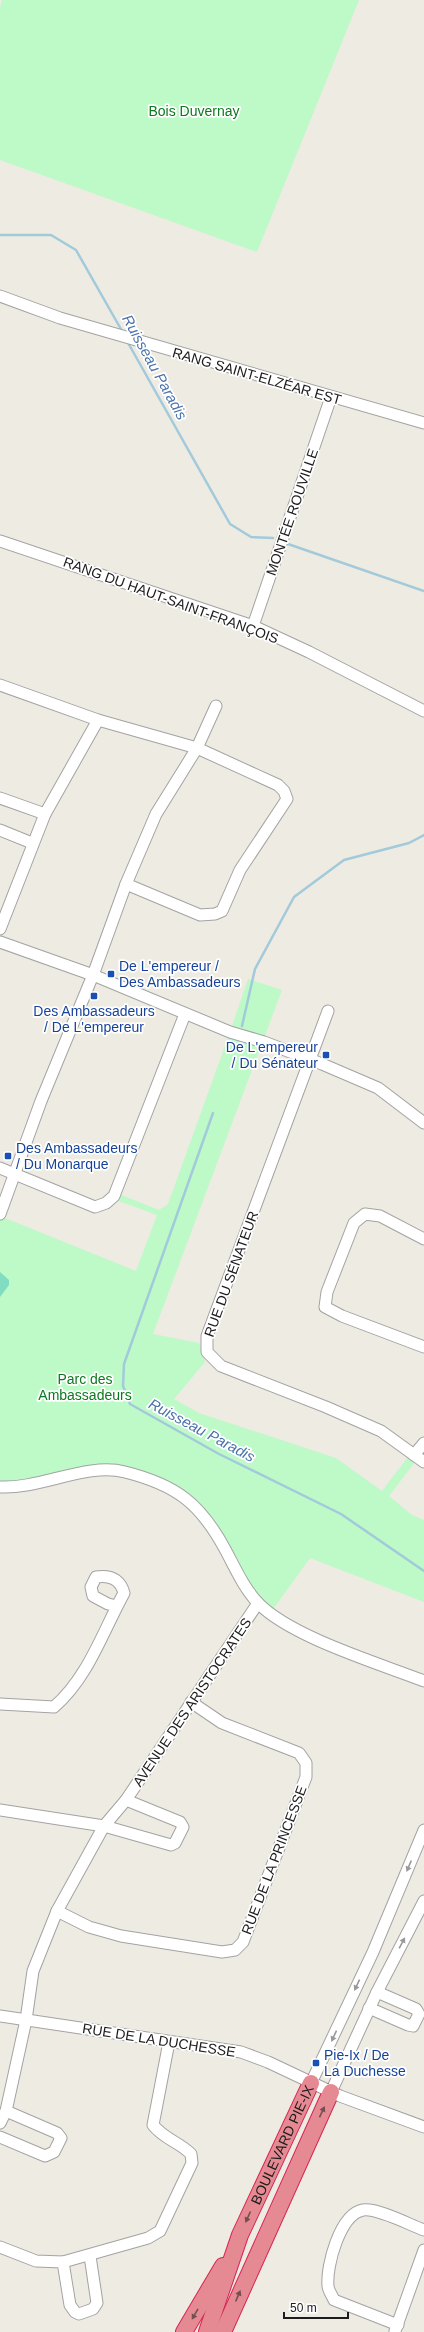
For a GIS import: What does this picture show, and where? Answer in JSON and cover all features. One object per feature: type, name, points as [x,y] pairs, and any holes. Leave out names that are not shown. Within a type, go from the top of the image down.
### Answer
[{"type":"highway","name":"BOULEVARD PIE-IX","points":[[207,2332],[235,2248],[311,2083]]},
{"type":"highway","name":"BOULEVARD PIE-IX","points":[[223,2332],[294,2170],[331,2092]]},
{"type":"highway","points":[[276,2158],[287,2159],[294,2170]]},
{"type":"highway","points":[[184,2332],[235,2248]]},
{"type":"street","name":"RANG SAINT-ELZÉAR EST","points":[[0,296],[60,318],[424,423]]},
{"type":"street","name":"MONTÉE ROUVILLE","points":[[253,626],[331,397]]},
{"type":"street","name":"RANG DU HAUT-SAINT-FRANÇOIS","points":[[0,541],[253,626],[309,652],[424,711]]},
{"type":"street","points":[[0,685],[98,720],[197,748],[278,785],[284,791],[287,799],[240,870],[222,911],[214,914],[200,915],[126,884]]},
{"type":"street","points":[[0,1214],[14,1173],[93,975],[126,884],[156,814],[197,748],[216,706]]},
{"type":"street","points":[[0,929],[32,843],[45,814],[98,720]]},
{"type":"street","points":[[0,798],[45,814]]},
{"type":"street","points":[[0,830],[32,843]]},
{"type":"street","points":[[0,942],[93,975],[185,1014],[311,1060],[378,1088],[424,1123]]},
{"type":"street","name":"RUE DU SÉNATEUR","points":[[328,1011],[207,1336],[207,1352],[221,1366],[326,1407],[381,1431],[424,1462]]},
{"type":"street","points":[[0,1168],[94,1207],[106,1203],[114,1196],[185,1014]]},
{"type":"street","points":[[424,1239],[380,1216],[365,1214],[354,1223],[327,1292],[325,1307],[342,1316],[424,1347]]},
{"type":"street","points":[[414,1455],[424,1443]]},
{"type":"street","points":[[0,1487],[41,1484],[89,1471],[124,1471],[166,1485],[178,1491],[201,1514],[217,1535],[239,1576],[258,1603],[300,1632],[424,1681]]},
{"type":"street","name":"AVENUE DES ARISTOCRATES","points":[[0,2122],[6,2111],[26,2020],[34,1971],[57,1911],[104,1826],[126,1800],[258,1603]]},
{"type":"street","points":[[0,1704],[54,1707],[65,1698],[84,1670],[117,1606]]},
{"type":"street","name":"RUE DE LA PRINCESSE","points":[[57,1911],[89,1927],[121,1936],[222,1952],[235,1950],[243,1942],[306,1777],[306,1763],[298,1753],[222,1723],[191,1702]]},
{"type":"street","name":"AVENUE DES ARISTOCRATES","points":[[104,1826],[171,1845],[176,1843],[183,1827],[180,1822],[126,1800]]},
{"type":"street","points":[[0,1810],[104,1826]]},
{"type":"street","name":"BOULEVARD PIE-IX","points":[[311,2083],[373,1952],[424,1830]]},
{"type":"street","name":"BOULEVARD PIE-IX","points":[[331,2092],[369,2008],[424,1901]]},
{"type":"street","points":[[369,2008],[413,2026],[416,2021],[419,2014],[416,2008],[377,1992]]},
{"type":"street","name":"RUE DE LA DUCHESSE","points":[[0,2016],[169,2042],[218,2047],[241,2052],[268,2062],[331,2092],[424,2127]]},
{"type":"street","points":[[0,2247],[36,2260],[63,2262],[90,2256],[148,2238],[160,2231],[192,2163],[191,2154],[185,2148],[160,2134],[154,2125],[169,2042]]},
{"type":"street","points":[[0,2137],[46,2156],[54,2152],[60,2138],[57,2133],[6,2111]]},
{"type":"street","points":[[424,2230],[381,2214],[363,2210],[349,2217],[340,2233],[328,2267],[328,2287],[334,2300],[396,2328],[424,2250]]},
{"type":"street","points":[[63,2262],[70,2305],[75,2312],[79,2314],[93,2309],[97,2303],[90,2256]]},
{"type":"green space","name":"Bois Duvernay","points":[[2,0],[359,0],[257,252],[0,160],[0,7]]},
{"type":"green space","name":"Parc des Ambassadeurs","points":[[248,979],[282,990],[153,1334],[199,1343],[205,1362],[174,1399],[199,1413],[336,1458],[382,1491],[411,1453],[418,1458],[389,1496],[412,1515],[424,1520],[424,1602],[310,1558],[271,1612],[258,1603],[217,1535],[178,1491],[124,1471],[0,1487],[0,1216],[136,1271],[157,1215],[116,1200],[119,1194],[159,1210],[168,1204]]},
{"type":"green space","points":[[0,1272],[9,1280],[9,1285],[0,1297]]},
{"type":"waterway","name":"Ruisseau Paradis","points":[[0,235],[51,235],[76,250],[122,331]]},
{"type":"waterway","name":"Ruisseau Paradis","points":[[127,341],[230,524],[251,537],[273,538]]},
{"type":"waterway","name":"Ruisseau Paradis","points":[[288,544],[424,591]]},
{"type":"waterway","name":"Ruisseau Paradis","points":[[242,1026],[255,969],[294,897],[344,860],[409,843],[424,835]]},
{"type":"waterway","name":"Ruisseau Paradis","points":[[213,1113],[124,1364],[123,1386],[130,1404],[219,1454],[341,1514],[424,1571]]},
{"type":"place","name":"De L'empereur / Des Ambassadeurs","points":[[111,974]]},
{"type":"place","name":"Des Ambassadeurs / De L'empereur","points":[[94,996]]},
{"type":"place","name":"De L'empereur / Du Sénateur","points":[[326,1055]]},
{"type":"place","name":"Des Ambassadeurs / Du Monarque","points":[[8,1156]]},
{"type":"place","name":"Pie-Ix / De La Duchesse","points":[[316,2063]]}]
